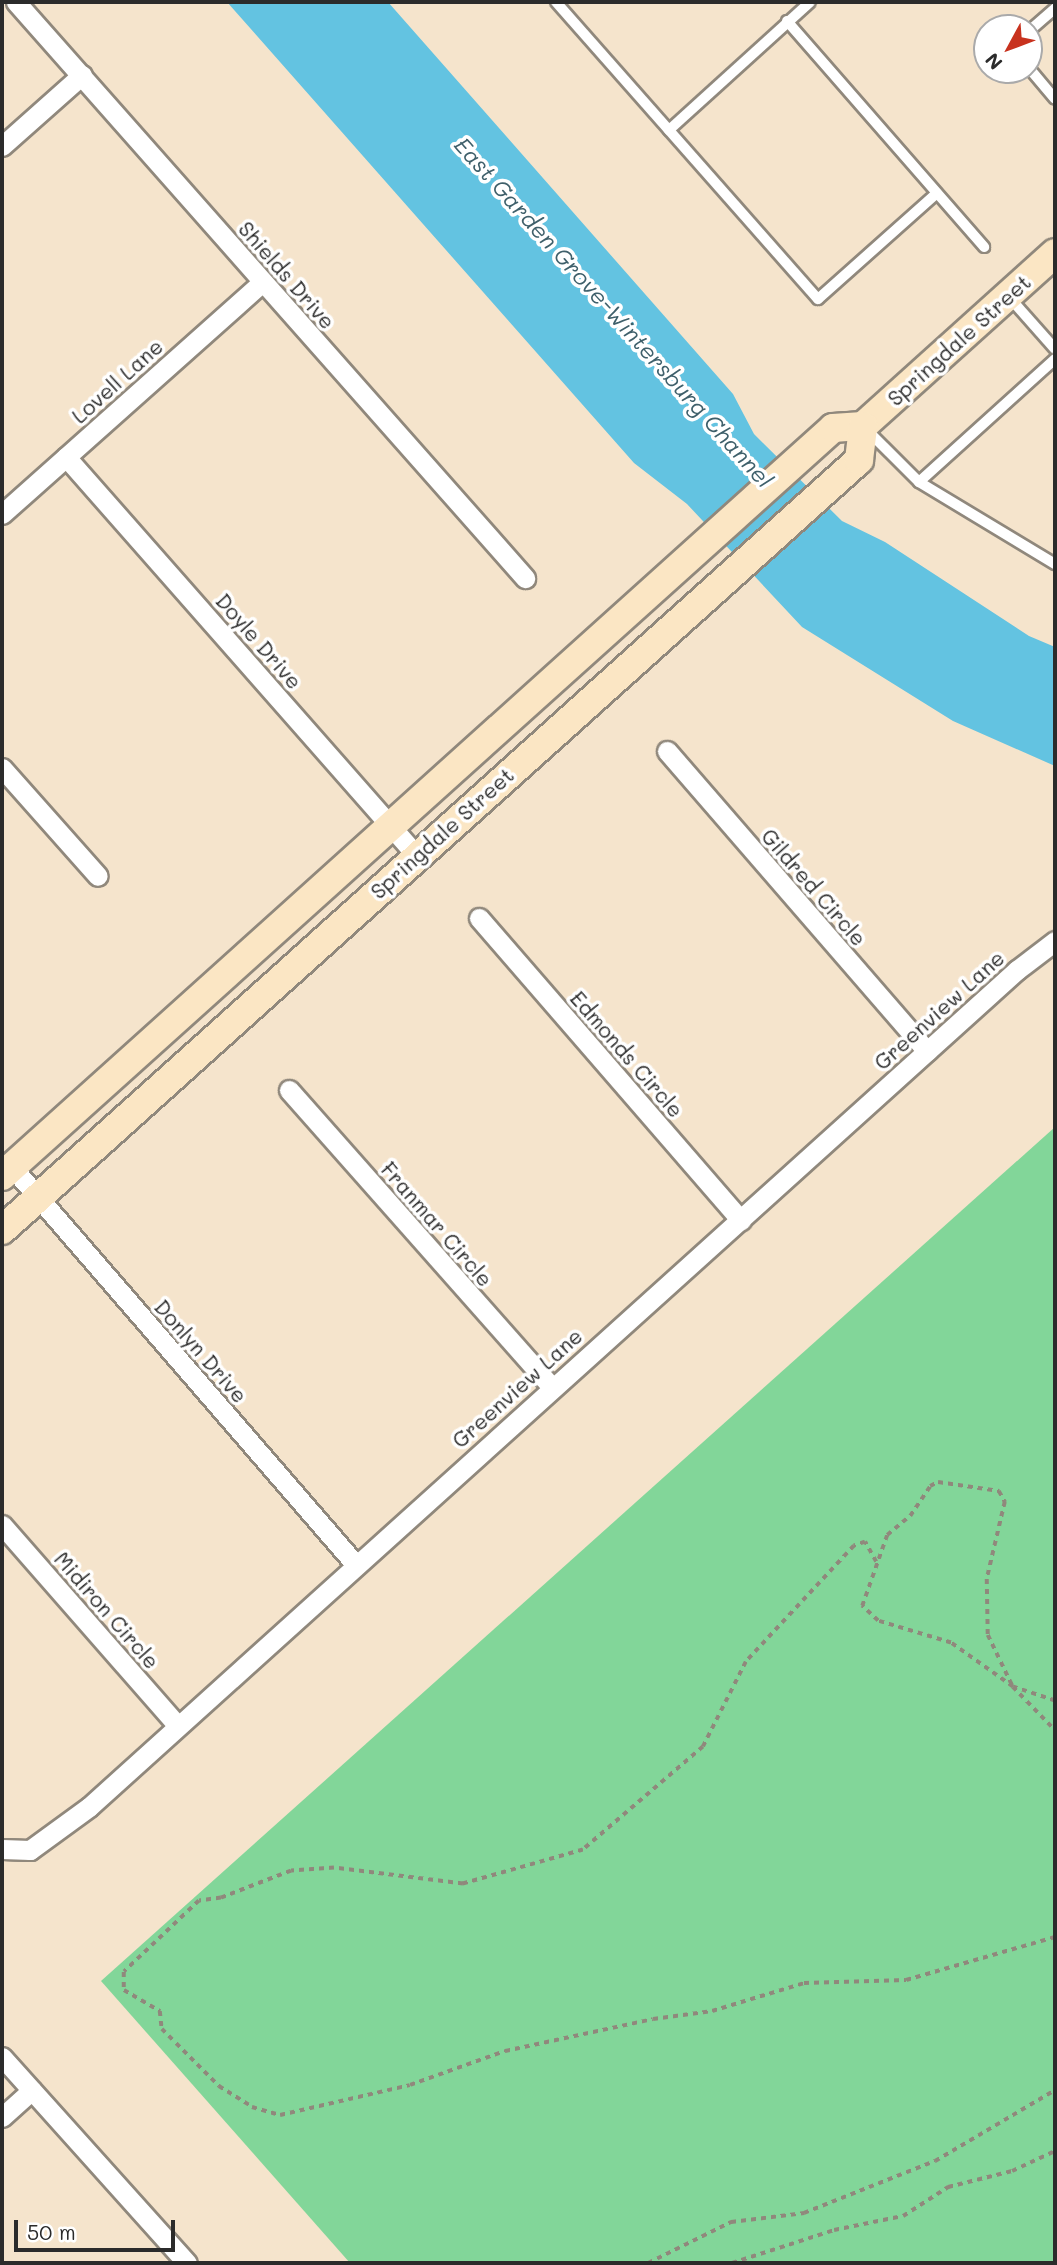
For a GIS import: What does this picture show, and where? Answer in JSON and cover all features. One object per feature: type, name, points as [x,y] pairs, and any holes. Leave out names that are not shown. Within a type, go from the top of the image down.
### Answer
[{"type":"main road","name":"Springdale Street","points":[[7,1172],[833,428],[863,426],[1055,253]]},
{"type":"main road","name":"Springdale Street","points":[[2,1230],[859,460],[863,426]]},
{"type":"street","name":"Shields Drive","points":[[16,2],[525,578]]},
{"type":"street","points":[[2,146],[82,75]]},
{"type":"street","name":"Lovell Lane","points":[[2,514],[262,282]]},
{"type":"street","name":"Doyle Drive","points":[[66,457],[416,856]]},
{"type":"street","name":"Gildred Circle","points":[[667,751],[927,1051]]},
{"type":"street","points":[[2,768],[99,876]]},
{"type":"street","name":"Edmonds Circle","points":[[479,918],[741,1220]]},
{"type":"street","name":"Greenview Lane","points":[[2,1849],[30,1850],[89,1807],[552,1387],[927,1051],[1055,941]]},
{"type":"street","name":"Franmar Circle","points":[[289,1090],[552,1387]]},
{"type":"street","name":"Donlyn Drive","points":[[7,1172],[38,1198],[356,1565]]},
{"type":"street","name":"Midiron Circle","points":[[2,1525],[177,1725]]},
{"type":"street","points":[[2,2057],[187,2263]]},
{"type":"street","points":[[2,2117],[32,2090]]},
{"type":"lane","points":[[556,2],[818,299],[937,193]]},
{"type":"lane","points":[[669,130],[810,2]]},
{"type":"lane","points":[[787,22],[984,247]]},
{"type":"lane","points":[[1042,84],[1055,99]]},
{"type":"lane","points":[[1007,295],[1055,349]]},
{"type":"lane","points":[[919,482],[1055,359]]},
{"type":"lane","points":[[863,426],[919,482],[1055,565]]},
{"type":"path","points":[[1055,1701],[1013,1687],[988,1635],[987,1579],[1005,1518],[1005,1502],[999,1491],[938,1482],[930,1486],[909,1516],[887,1535],[862,1606],[869,1616],[951,1643],[1013,1687],[1055,1730]]},
{"type":"path","points":[[876,1562],[864,1542],[854,1546],[746,1662],[703,1747],[583,1850],[463,1884],[437,1885],[334,1868],[291,1871],[221,1898],[199,1901],[124,1972],[124,1990],[160,2011],[162,2029],[219,2086],[252,2107],[280,2115],[410,2085],[505,2051],[653,2019],[712,2011],[804,1983],[906,1980],[1055,1937]]},
{"type":"path","points":[[648,2263],[731,2222],[804,2213],[935,2161],[1055,2090]]},
{"type":"path","points":[[732,2263],[834,2230],[904,2216],[948,2187],[1012,2171],[1055,2151]]},
{"type":"path","points":[[520,2263],[584,2263]]},
{"type":"green space","points":[[1055,1127],[1055,2263],[350,2263],[101,1981]]},
{"type":"water","name":"East Garden Grove-Wintersburg Channel","points":[[227,2],[388,2],[733,394],[754,434],[842,521],[885,542],[1029,636],[1055,647],[1055,766],[953,721],[802,627],[687,504],[634,463]]}]
